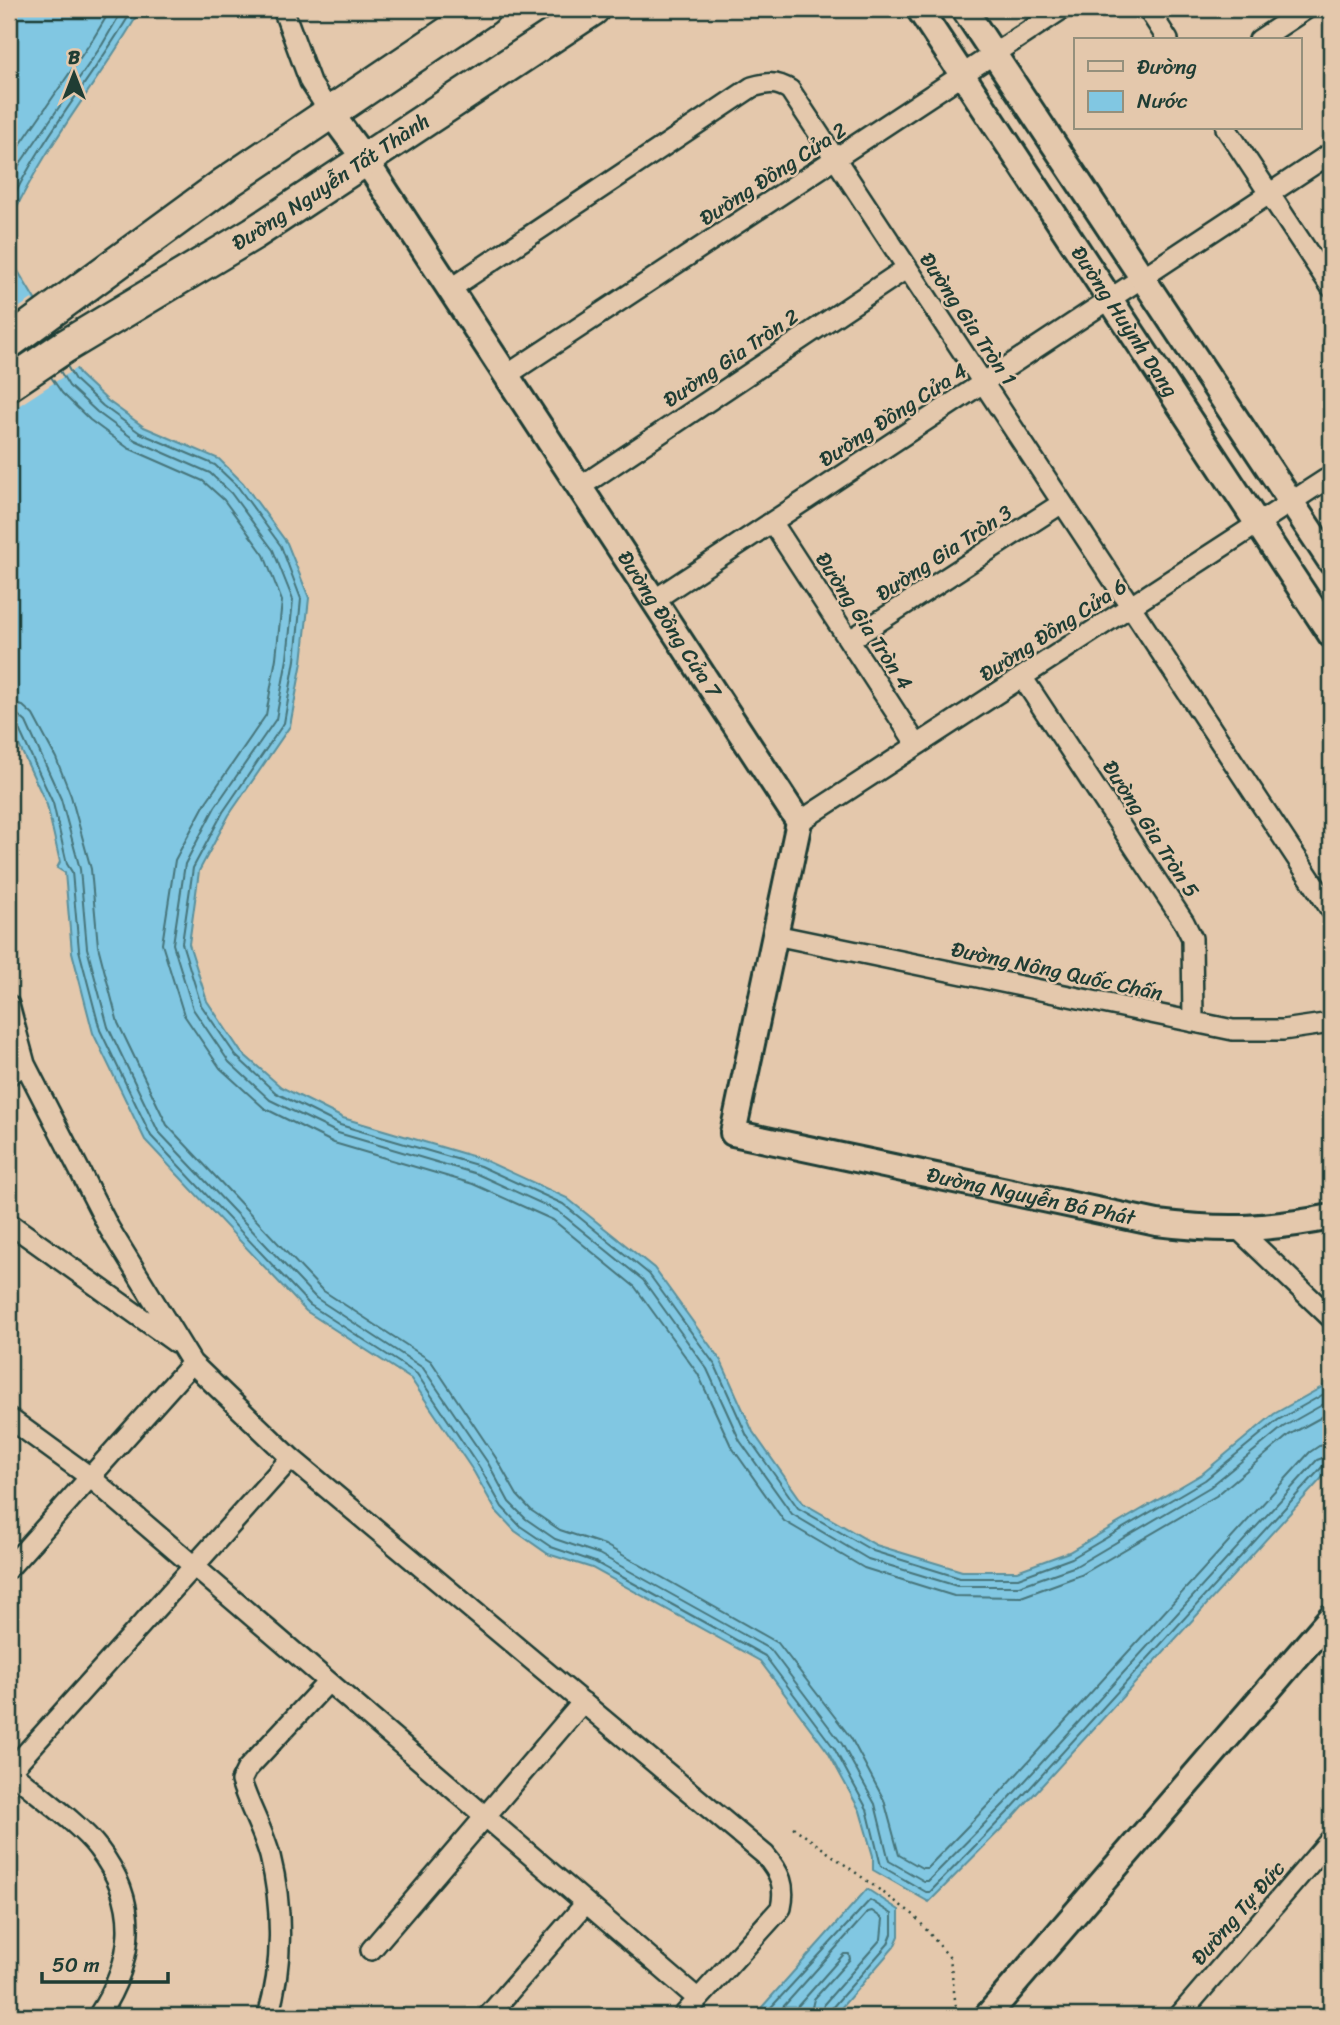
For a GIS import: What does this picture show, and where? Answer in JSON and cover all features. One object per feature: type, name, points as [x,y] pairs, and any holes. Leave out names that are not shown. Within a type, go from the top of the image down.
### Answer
[{"type":"main road","points":[[9,342],[226,183],[484,9]]},
{"type":"main road","name":"Đường Nguyễn Tất Thành","points":[[9,384],[64,346],[254,233],[593,9]]},
{"type":"street","points":[[284,9],[310,82],[330,111]]},
{"type":"street","name":"Đường Huỳnh Dạng","points":[[919,9],[1331,635]]},
{"type":"street","name":"Đường Huỳnh Dạng","points":[[964,9],[1331,562]]},
{"type":"street","name":"Đường Đồng Cửa 2","points":[[507,375],[1062,9]]},
{"type":"street","points":[[1147,9],[1167,38]]},
{"type":"street","points":[[1262,38],[1306,9]]},
{"type":"street","name":"Đường Gia Tròn 1","points":[[450,289],[752,87],[767,83],[780,84],[790,90],[1331,911]]},
{"type":"street","name":"Đường Đồng Cửa 7","points":[[330,111],[366,161],[799,822]]},
{"type":"street","points":[[1227,130],[1331,287]]},
{"type":"street","name":"Đường Đồng Cửa 4","points":[[654,600],[1331,153]]},
{"type":"street","name":"Đường Gia Tròn 2","points":[[580,487],[906,268]]},
{"type":"street","name":"Đường Đồng Cửa 6","points":[[799,822],[1331,476]]},
{"type":"street","name":"Đường Gia Tròn 3","points":[[849,640],[1062,503]]},
{"type":"street","name":"Đường Gia Tròn 4","points":[[772,522],[917,745]]},
{"type":"street","name":"Đường Gia Tròn 5","points":[[1022,677],[1192,938],[1193,1022]]},
{"type":"street","points":[[775,935],[799,822]]},
{"type":"street","name":"Đường Nông Quốc Chấn","points":[[775,935],[1233,1030],[1283,1030],[1331,1023]]},
{"type":"street","name":"Đường Nguyễn Bá Phát","points":[[775,935],[733,1133],[1157,1223],[1220,1230],[1289,1225],[1331,1217]]},
{"type":"street","points":[[9,1005],[17,1069],[109,1228],[187,1354]]},
{"type":"street","points":[[9,1223],[187,1354],[291,1458],[765,1855],[780,1873],[784,1891],[780,1908],[683,2016]]},
{"type":"street","points":[[1238,1229],[1331,1318]]},
{"type":"street","points":[[9,1568],[89,1478],[187,1354]]},
{"type":"street","points":[[9,1418],[89,1478],[698,1999]]},
{"type":"street","points":[[98,2016],[117,1987],[128,1949],[128,1913],[117,1879],[97,1846],[10,1771],[291,1458]]},
{"type":"street","points":[[987,2016],[1331,1617]]},
{"type":"street","points":[[268,2016],[277,1977],[277,1898],[270,1856],[241,1781],[247,1769],[328,1682]]},
{"type":"street","points":[[371,1950],[583,1702]]},
{"type":"street","name":"Đường Tự Đức","points":[[1179,2016],[1329,1853]]},
{"type":"street","points":[[488,2016],[586,1903]]},
{"type":"path","points":[[793,1827],[914,1915],[950,1958],[957,2016]]},
{"type":"water","points":[[9,9],[141,9],[38,167],[9,223]]},
{"type":"water","points":[[9,256],[80,375],[108,401],[144,427],[219,459],[243,483],[287,543],[309,598],[302,662],[290,726],[229,815],[199,871],[189,944],[207,1001],[241,1052],[281,1087],[343,1118],[482,1159],[567,1198],[654,1268],[721,1361],[753,1432],[803,1503],[876,1545],[962,1571],[1017,1571],[1069,1552],[1202,1474],[1274,1414],[1331,1382],[1331,1468],[1015,1815],[929,1902],[873,1870],[873,1856],[860,1811],[828,1752],[760,1661],[592,1568],[548,1554],[515,1531],[496,1511],[474,1472],[411,1379],[306,1311],[145,1140],[93,1033],[72,952],[65,873],[57,868],[60,862],[47,805],[9,724]]},
{"type":"water","points":[[867,1889],[899,1910],[899,1936],[894,1947],[834,2016],[754,2016]]},
{"type":"pier","points":[[32,299],[78,367],[9,412],[9,314]]}]
